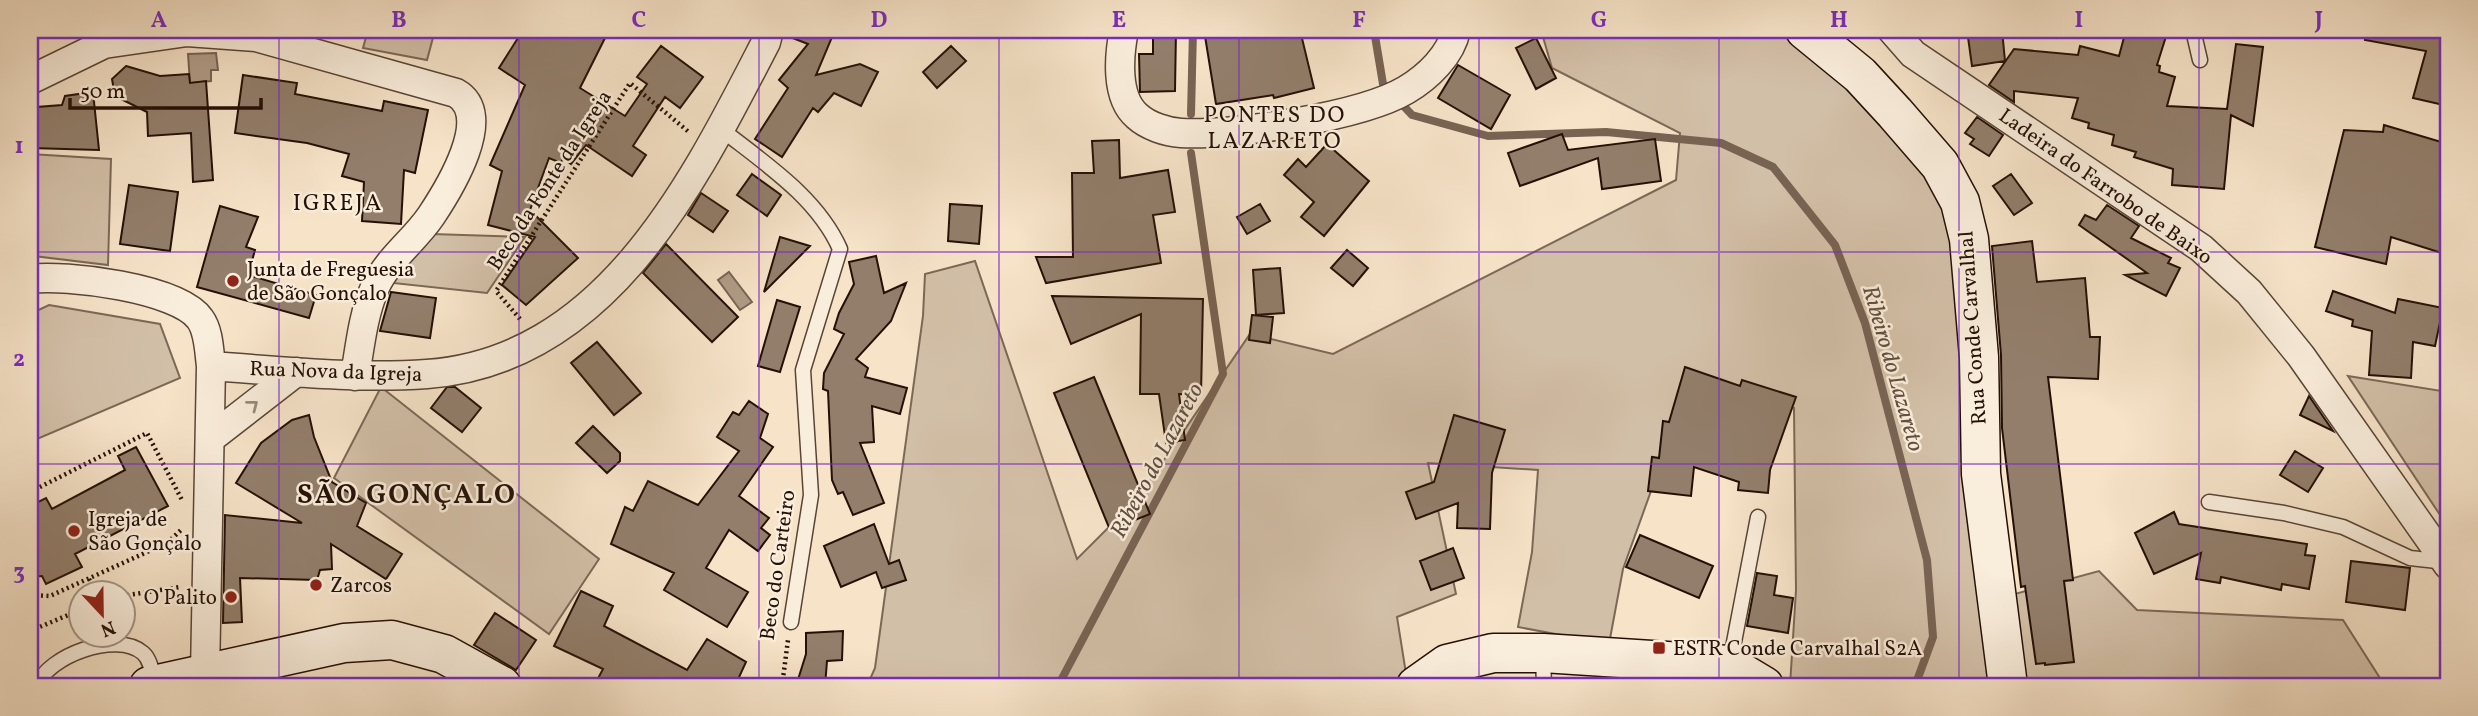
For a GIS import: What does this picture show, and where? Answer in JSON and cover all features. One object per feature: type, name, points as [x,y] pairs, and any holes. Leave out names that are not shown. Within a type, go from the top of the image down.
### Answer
[{"type":"main road","name":"Rua Conde Carvalhal","points":[[1805,30],[1860,75],[1895,113],[1940,165],[1960,202],[1969,239],[1979,357],[1981,474],[2008,686]]},
{"type":"main road","points":[[152,686],[198,679],[344,643],[392,640],[444,654],[502,686]]},
{"type":"main road","points":[[1416,686],[1447,664],[1493,653],[1543,670],[1729,665],[1764,686]]},
{"type":"street","name":"Rua Nova da Igreja","points":[[211,366],[355,376],[430,374],[482,364],[537,340],[569,320],[616,281],[647,245],[688,188],[766,42],[769,30]]},
{"type":"street","points":[[1124,30],[1119,52],[1123,90],[1135,115],[1153,127],[1180,133],[1322,118],[1352,110],[1405,90],[1435,68],[1454,41],[1457,30]]},
{"type":"street","name":"Ladeira do Farrobo de Baixo","points":[[1892,30],[1913,54],[2201,248],[2249,292],[2301,356],[2447,564]]},
{"type":"street","points":[[30,80],[104,44],[187,32],[256,33],[456,93],[465,98],[473,126],[457,171],[430,217],[376,286],[366,312],[355,376]]},
{"type":"street","points":[[30,279],[74,279],[167,297],[183,303],[201,320],[211,366],[211,438],[206,583],[198,679]]},
{"type":"street","points":[[211,438],[296,372]]},
{"type":"lane","points":[[2193,30],[2200,60]]},
{"type":"lane","name":"Beco do Carteiro","points":[[715,139],[792,185],[835,238],[840,249],[803,370],[811,495],[790,622]]},
{"type":"lane","points":[[2209,502],[2284,513],[2343,527],[2410,558],[2447,564]]},
{"type":"lane","points":[[1729,665],[1734,652],[1758,517]]},
{"type":"lane","points":[[37,686],[41,676],[51,666],[72,654],[115,645],[137,649],[145,654],[152,686]]},
{"type":"path","name":"Beco da Fonte da Igreja","points":[[537,340],[496,291],[629,83],[715,139]]},
{"type":"path","points":[[30,492],[147,433],[187,510]]},
{"type":"path","points":[[30,595],[50,596],[167,543],[182,529],[184,520]]},
{"type":"path","points":[[136,594],[206,583]]},
{"type":"path","points":[[30,631],[66,616]]},
{"type":"path","name":"Beco do Carteiro","points":[[782,686],[790,622]]},
{"type":"shaded area","points":[[368,30],[435,30],[427,60],[363,48]]},
{"type":"shaded area","points":[[1541,30],[1813,30],[1940,165],[2004,597],[2099,571],[2137,610],[2343,620],[2385,686],[1790,686],[1796,590],[1794,408],[1693,374],[1623,569],[1609,644],[1518,627],[1532,552],[1538,470],[1428,463],[1456,594],[1397,617],[1408,686],[867,686],[875,668],[923,316],[925,274],[975,261],[1077,559],[1138,498],[1250,334],[1333,354],[1676,180],[1680,133],[1552,68]]},
{"type":"shaded area","points":[[216,53],[218,70],[211,70],[211,81],[190,83],[188,54]]},
{"type":"shaded area","points":[[30,154],[111,159],[108,265],[34,256],[30,216]]},
{"type":"shaded area","points":[[432,234],[525,237],[487,293],[393,283]]},
{"type":"shaded area","points":[[729,272],[752,302],[740,310],[718,280]]},
{"type":"shaded area","points":[[49,305],[160,324],[180,378],[30,442],[30,314]]},
{"type":"shaded area","points":[[2348,376],[2448,392],[2448,527]]},
{"type":"shaded area","points":[[381,387],[599,559],[549,634],[334,478]]},
{"type":"building","points":[[523,30],[609,30],[580,88],[625,116],[647,84],[637,77],[661,46],[703,77],[680,108],[665,97],[633,146],[646,155],[632,176],[586,145],[571,164],[563,158],[561,163],[549,158],[530,210],[578,258],[526,305],[502,285],[535,237],[488,225],[502,171],[490,165],[525,85],[499,68]]},
{"type":"building","points":[[785,30],[835,30],[816,75],[860,64],[878,72],[861,106],[834,93],[818,112],[813,108],[782,157],[755,139],[788,88],[779,80],[808,44],[785,35]]},
{"type":"building","points":[[1153,30],[1176,30],[1175,91],[1140,92],[1139,54],[1153,54]]},
{"type":"building","points":[[1204,30],[1300,30],[1314,88],[1274,98],[1273,95],[1216,104]]},
{"type":"building","points":[[1967,30],[2002,30],[2005,61],[1972,66]]},
{"type":"building","points":[[2126,30],[2168,30],[2157,65],[2160,66],[2159,72],[2175,77],[2167,106],[2227,109],[2236,44],[2263,47],[2253,126],[2231,115],[2224,189],[2172,185],[2173,169],[2134,157],[2136,152],[2112,145],[2114,135],[2088,128],[2089,123],[2072,118],[2078,98],[2014,91],[2014,102],[1989,85],[2014,49],[2078,55],[2080,46],[2119,56]]},
{"type":"building","points":[[2366,30],[2448,30],[2448,106],[2413,98],[2426,51],[2365,40]]},
{"type":"building","points":[[1536,38],[1556,78],[1536,89],[1516,48]]},
{"type":"building","points":[[951,46],[966,61],[937,88],[923,72]]},
{"type":"building","points":[[1458,65],[1510,95],[1491,129],[1438,98]]},
{"type":"building","points":[[126,66],[160,76],[189,74],[190,83],[206,81],[213,180],[193,182],[191,133],[148,136],[147,112],[115,96],[112,79]]},
{"type":"building","points":[[243,75],[297,83],[295,94],[382,111],[384,101],[428,110],[415,173],[404,170],[401,224],[362,221],[364,182],[342,176],[349,154],[307,143],[235,133]]},
{"type":"building","points":[[93,92],[99,150],[30,148],[30,116],[38,116],[37,107],[62,105],[65,96]]},
{"type":"building","points":[[1977,117],[2003,135],[1989,156],[1970,144],[1974,139],[1965,133]]},
{"type":"building","points":[[2384,125],[2448,144],[2448,255],[2391,237],[2386,264],[2315,247],[2344,130],[2383,132]]},
{"type":"building","points":[[1562,134],[1568,150],[1655,139],[1661,181],[1602,189],[1598,158],[1520,186],[1508,153]]},
{"type":"building","points":[[1119,140],[1120,178],[1168,170],[1175,212],[1153,215],[1161,263],[1046,283],[1036,257],[1073,257],[1072,173],[1094,173],[1092,141]]},
{"type":"building","points":[[1327,144],[1369,181],[1324,236],[1301,217],[1314,202],[1284,175],[1298,159],[1306,167]]},
{"type":"building","points":[[752,174],[781,195],[767,216],[737,195]]},
{"type":"building","points":[[2011,174],[2032,203],[2014,215],[1993,186]]},
{"type":"building","points":[[129,185],[178,192],[170,251],[120,244]]},
{"type":"building","points":[[701,193],[728,211],[713,232],[688,215]]},
{"type":"building","points":[[950,204],[982,206],[979,244],[948,241]]},
{"type":"building","points":[[1260,204],[1270,221],[1247,234],[1237,217]]},
{"type":"building","points":[[2107,205],[2139,226],[2131,238],[2171,258],[2168,263],[2180,268],[2166,296],[2125,275],[2147,273],[2079,225],[2085,215],[2096,220]]},
{"type":"building","name":"Junta de Freguesia de São Gonçalo","points":[[220,206],[258,217],[246,247],[255,250],[248,275],[316,295],[309,318],[197,287]]},
{"type":"building","points":[[780,237],[810,246],[764,292]]},
{"type":"building","points":[[2032,241],[2037,282],[2085,278],[2090,337],[2100,337],[2098,379],[2048,377],[2073,580],[2064,581],[2074,662],[2045,665],[2036,664],[2025,586],[2021,587],[2002,428],[2001,355],[1992,246]]},
{"type":"building","points":[[666,244],[738,317],[712,342],[643,273]]},
{"type":"building","points":[[1347,250],[1368,268],[1353,286],[1331,268]]},
{"type":"building","points":[[876,256],[884,293],[906,283],[891,321],[856,359],[868,368],[865,377],[907,388],[900,414],[872,406],[874,442],[860,443],[884,503],[853,515],[843,492],[838,494],[832,480],[828,391],[823,389],[824,373],[844,334],[834,329],[854,284],[849,262]]},
{"type":"building","points":[[1280,268],[1284,313],[1256,315],[1253,270]]},
{"type":"building","points":[[2333,291],[2395,313],[2398,299],[2443,308],[2435,346],[2413,342],[2411,378],[2369,375],[2372,331],[2352,326],[2353,320],[2326,311]]},
{"type":"building","points":[[391,292],[436,298],[430,338],[380,331]]},
{"type":"building","points":[[1052,296],[1203,299],[1201,395],[1179,394],[1185,440],[1166,443],[1159,394],[1140,394],[1141,314],[1071,344]]},
{"type":"building","points":[[777,300],[800,307],[780,372],[758,366]]},
{"type":"building","points":[[1252,315],[1273,317],[1270,343],[1249,340]]},
{"type":"building","points":[[597,342],[641,393],[614,415],[571,363]]},
{"type":"building","points":[[1685,367],[1740,386],[1742,380],[1796,397],[1770,470],[1768,493],[1738,490],[1739,482],[1694,467],[1691,496],[1648,491],[1652,457],[1659,458],[1663,421],[1669,422]]},
{"type":"building","points":[[1094,377],[1150,514],[1110,530],[1054,393]]},
{"type":"building","points":[[447,387],[455,387],[481,408],[462,432],[431,408]]},
{"type":"building","points":[[2309,396],[2333,431],[2300,415]]},
{"type":"building","points":[[749,401],[768,414],[760,438],[773,447],[739,496],[769,518],[761,528],[770,535],[758,551],[729,530],[706,568],[748,592],[727,627],[664,590],[674,573],[611,544],[625,507],[633,511],[648,481],[698,505],[739,451],[717,437],[733,412],[739,415]]},
{"type":"building","points":[[309,415],[314,437],[332,482],[366,503],[357,526],[402,554],[386,579],[331,544],[332,569],[320,570],[317,580],[240,578],[242,622],[223,623],[225,515],[302,523],[236,483],[261,443],[292,420]]},
{"type":"building","points":[[1454,415],[1505,430],[1492,473],[1490,529],[1457,528],[1458,503],[1416,519],[1406,492],[1434,482]]},
{"type":"building","points":[[593,426],[620,453],[620,461],[607,473],[576,443]]},
{"type":"building","name":"Igreja de São Gonçalo","points":[[136,447],[168,506],[75,554],[82,567],[46,584],[42,576],[30,577],[30,506],[46,498],[52,509],[125,470],[118,456]]},
{"type":"building","points":[[2295,451],[2323,468],[2308,492],[2280,475]]},
{"type":"building","points":[[2174,512],[2179,524],[2307,544],[2305,555],[2315,556],[2309,589],[2282,584],[2281,590],[2221,577],[2220,583],[2196,579],[2201,553],[2154,574],[2135,533]]},
{"type":"building","points":[[874,524],[889,564],[899,560],[906,580],[882,588],[876,572],[841,587],[824,546]]},
{"type":"building","points":[[1640,535],[1713,566],[1699,598],[1626,567]]},
{"type":"building","points":[[1453,548],[1464,578],[1431,590],[1420,561]]},
{"type":"building","points":[[2351,561],[2410,568],[2405,610],[2346,602]]},
{"type":"building","points":[[1757,573],[1777,576],[1774,595],[1793,598],[1788,633],[1747,626]]},
{"type":"building","points":[[581,591],[613,606],[604,626],[687,670],[707,639],[746,662],[735,686],[594,686],[603,669],[554,646]]},
{"type":"building","points":[[495,613],[536,640],[516,670],[474,645]]},
{"type":"building","points":[[843,631],[842,660],[827,661],[825,686],[796,686],[806,654],[806,633]]},
{"type":"waterway","name":"Ribeiro do Lazareto","points":[[1191,114],[1193,30]]},
{"type":"waterway","name":"Ribeiro do Lazareto","points":[[1374,30],[1383,84],[1412,115],[1488,136],[1606,132],[1721,143],[1773,167],[1835,245],[1865,323],[1927,560],[1933,637],[1915,686]]},
{"type":"waterway","name":"Ribeiro do Lazareto","points":[[1058,686],[1223,374],[1191,153]]},
{"type":"place","name":"Junta de Freguesia de São Gonçalo","points":[[233,281]]},
{"type":"place","name":"Igreja de São Gonçalo","points":[[74,531]]},
{"type":"place","name":"Zarcos","points":[[316,585]]},
{"type":"place","name":"O Palito","points":[[231,597]]},
{"type":"place","name":"ESTR Conde Carvalhal S2A","points":[[1659,648]]},
{"type":"district","name":"PONTES DO LAZARETO","points":[[1275,127]]},
{"type":"district","name":"IGREJA","points":[[338,202]]},
{"type":"district","name":"SÃO GONÇALO","points":[[407,493]]}]
